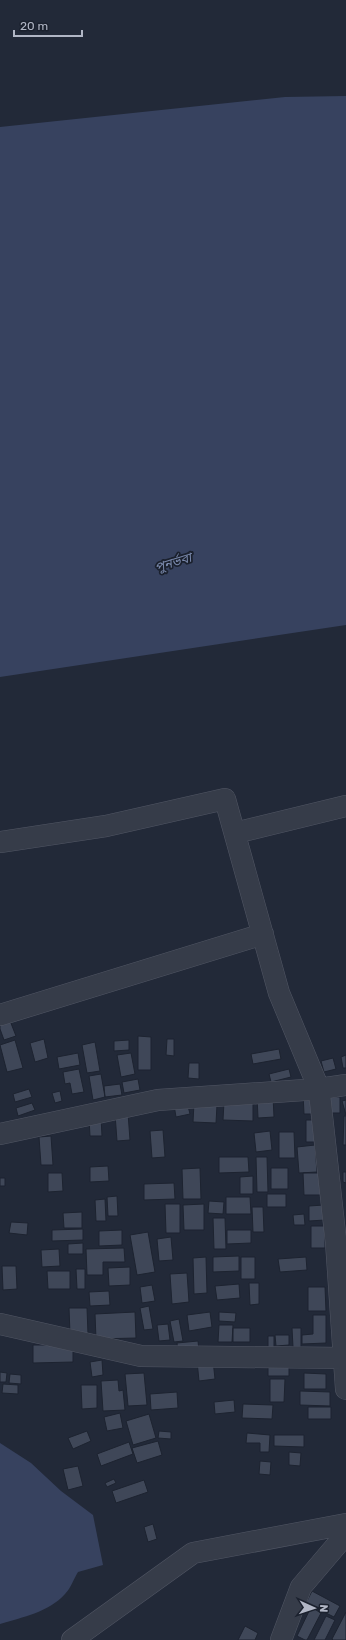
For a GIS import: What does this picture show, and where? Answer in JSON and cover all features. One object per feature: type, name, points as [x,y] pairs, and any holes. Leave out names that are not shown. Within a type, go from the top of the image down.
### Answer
[{"type":"street","points":[[0,842],[106,826],[225,799],[279,993],[319,1089],[336,1242],[346,1389]]},
{"type":"street","points":[[235,834],[346,806]]},
{"type":"street","points":[[0,1015],[263,934]]},
{"type":"street","points":[[0,1134],[158,1100],[319,1089],[346,1085]]},
{"type":"street","points":[[0,1324],[142,1356],[344,1358]]},
{"type":"street","points":[[72,1640],[193,1553],[346,1524]]},
{"type":"street","points":[[281,1640],[301,1587],[346,1534]]},
{"type":"water","name":"পুনর্ভবা","points":[[346,96],[346,625],[0,677],[0,127],[285,97]]},
{"type":"water","points":[[0,1443],[31,1463],[61,1491],[93,1515],[103,1565],[78,1572],[67,1592],[59,1600],[43,1610],[0,1624]]},
{"type":"building","points":[[7,1013],[16,1036],[4,1040],[0,1029],[0,1015]]},
{"type":"building","points":[[138,1036],[151,1037],[151,1070],[138,1070]]},
{"type":"building","points":[[44,1039],[48,1058],[35,1062],[30,1043]]},
{"type":"building","points":[[167,1039],[174,1039],[174,1056],[166,1055]]},
{"type":"building","points":[[15,1040],[23,1068],[7,1072],[0,1045]]},
{"type":"building","points":[[129,1040],[129,1050],[114,1051],[114,1041]]},
{"type":"building","points":[[95,1042],[100,1071],[87,1073],[82,1045]]},
{"type":"building","points":[[279,1049],[281,1059],[253,1064],[251,1054]]},
{"type":"building","points":[[78,1053],[80,1065],[59,1069],[57,1057]]},
{"type":"building","points":[[131,1053],[135,1074],[121,1077],[117,1055]]},
{"type":"building","points":[[346,1055],[346,1068],[343,1068],[341,1057]]},
{"type":"building","points":[[333,1058],[336,1069],[324,1072],[321,1061]]},
{"type":"building","points":[[189,1063],[199,1063],[199,1079],[188,1078]]},
{"type":"building","points":[[79,1069],[84,1092],[72,1094],[70,1083],[65,1084],[63,1072]]},
{"type":"building","points":[[289,1069],[291,1077],[271,1082],[269,1074]]},
{"type":"building","points":[[101,1074],[105,1097],[93,1100],[89,1076]]},
{"type":"building","points":[[138,1079],[140,1090],[124,1093],[122,1082]]},
{"type":"building","points":[[120,1084],[122,1095],[105,1097],[104,1086]]},
{"type":"building","points":[[29,1089],[32,1097],[15,1102],[13,1094]]},
{"type":"building","points":[[60,1091],[62,1101],[55,1103],[52,1093]]},
{"type":"building","points":[[303,1093],[316,1093],[316,1114],[304,1114]]},
{"type":"building","points":[[257,1096],[273,1096],[274,1117],[258,1118]]},
{"type":"building","points":[[326,1097],[340,1097],[340,1113],[326,1113]]},
{"type":"building","points":[[346,1100],[346,1115],[342,1101]]},
{"type":"building","points":[[187,1102],[190,1114],[176,1117],[174,1105]]},
{"type":"building","points":[[224,1102],[253,1103],[253,1121],[223,1120]]},
{"type":"building","points":[[32,1103],[35,1110],[18,1116],[16,1108]]},
{"type":"building","points":[[194,1103],[217,1105],[216,1123],[193,1122]]},
{"type":"building","points":[[128,1113],[130,1140],[117,1141],[115,1114]]},
{"type":"building","points":[[344,1116],[346,1116],[346,1145],[343,1145]]},
{"type":"building","points":[[101,1117],[102,1136],[90,1136],[89,1118]]},
{"type":"building","points":[[306,1120],[317,1120],[318,1142],[306,1142]]},
{"type":"building","points":[[163,1130],[165,1157],[152,1158],[150,1131]]},
{"type":"building","points":[[270,1131],[272,1150],[256,1152],[254,1133]]},
{"type":"building","points":[[279,1132],[294,1132],[295,1158],[279,1158]]},
{"type":"building","points":[[51,1136],[53,1165],[41,1165],[39,1137]]},
{"type":"building","points":[[315,1145],[317,1172],[299,1173],[297,1147]]},
{"type":"building","points":[[219,1157],[248,1157],[249,1172],[219,1173]]},
{"type":"building","points":[[256,1157],[267,1157],[268,1192],[257,1192]]},
{"type":"building","points":[[108,1166],[109,1181],[90,1182],[90,1167]]},
{"type":"building","points":[[200,1168],[201,1199],[183,1199],[182,1169]]},
{"type":"building","points":[[271,1168],[288,1168],[288,1189],[271,1189]]},
{"type":"building","points":[[343,1172],[346,1172],[346,1183],[343,1182]]},
{"type":"building","points":[[48,1173],[62,1173],[63,1191],[48,1192]]},
{"type":"building","points":[[303,1173],[323,1173],[323,1195],[304,1195]]},
{"type":"building","points":[[253,1176],[253,1194],[240,1194],[240,1177]]},
{"type":"building","points":[[0,1178],[5,1178],[5,1186],[0,1186]]},
{"type":"building","points":[[174,1183],[175,1199],[144,1200],[144,1184]]},
{"type":"building","points":[[267,1194],[286,1194],[286,1207],[267,1207]]},
{"type":"building","points":[[117,1196],[118,1216],[108,1216],[107,1197]]},
{"type":"building","points":[[226,1197],[250,1197],[251,1214],[226,1214]]},
{"type":"building","points":[[105,1199],[106,1221],[96,1221],[95,1200]]},
{"type":"building","points":[[209,1201],[224,1202],[223,1214],[208,1213]]},
{"type":"building","points":[[165,1204],[180,1204],[180,1233],[166,1233]]},
{"type":"building","points":[[204,1204],[204,1230],[184,1230],[183,1205]]},
{"type":"building","points":[[324,1205],[325,1220],[309,1221],[309,1206]]},
{"type":"building","points":[[252,1207],[263,1207],[264,1232],[253,1232]]},
{"type":"building","points":[[82,1212],[82,1228],[64,1228],[63,1213]]},
{"type":"building","points":[[304,1214],[305,1225],[294,1225],[293,1215]]},
{"type":"building","points":[[213,1218],[225,1218],[226,1249],[214,1249]]},
{"type":"building","points":[[11,1222],[28,1223],[27,1235],[9,1233]]},
{"type":"building","points":[[311,1226],[325,1226],[325,1248],[311,1248]]},
{"type":"building","points":[[83,1229],[83,1240],[52,1241],[52,1230]]},
{"type":"building","points":[[122,1230],[122,1245],[99,1246],[99,1231]]},
{"type":"building","points":[[227,1230],[251,1230],[251,1243],[227,1244]]},
{"type":"building","points":[[148,1232],[155,1272],[137,1275],[130,1235]]},
{"type":"building","points":[[171,1237],[173,1260],[159,1261],[157,1239]]},
{"type":"building","points":[[83,1243],[83,1254],[68,1254],[68,1244]]},
{"type":"building","points":[[124,1248],[125,1262],[103,1262],[103,1275],[87,1275],[86,1249]]},
{"type":"building","points":[[59,1249],[60,1266],[42,1267],[41,1250]]},
{"type":"building","points":[[239,1256],[239,1271],[213,1272],[213,1257]]},
{"type":"building","points":[[206,1257],[207,1293],[194,1294],[193,1258]]},
{"type":"building","points":[[241,1257],[255,1257],[255,1279],[241,1279]]},
{"type":"building","points":[[306,1257],[307,1270],[280,1272],[278,1259]]},
{"type":"building","points":[[2,1266],[16,1266],[17,1289],[3,1290]]},
{"type":"building","points":[[130,1267],[130,1285],[109,1286],[108,1268]]},
{"type":"building","points":[[76,1269],[85,1269],[85,1289],[77,1289]]},
{"type":"building","points":[[47,1271],[70,1271],[70,1289],[48,1289]]},
{"type":"building","points":[[187,1273],[189,1302],[172,1304],[170,1274]]},
{"type":"building","points":[[249,1283],[259,1283],[259,1304],[250,1305]]},
{"type":"building","points":[[239,1284],[240,1298],[217,1300],[215,1286]]},
{"type":"building","points":[[152,1285],[155,1301],[142,1303],[140,1287]]},
{"type":"building","points":[[308,1287],[325,1287],[326,1311],[308,1311]]},
{"type":"building","points":[[109,1291],[110,1305],[90,1306],[89,1292]]},
{"type":"building","points":[[149,1306],[153,1329],[144,1330],[140,1308]]},
{"type":"building","points":[[69,1308],[87,1308],[88,1334],[70,1334]]},
{"type":"building","points":[[135,1312],[136,1338],[96,1339],[95,1314]]},
{"type":"building","points":[[210,1312],[212,1327],[189,1331],[187,1315]]},
{"type":"building","points":[[219,1312],[236,1313],[235,1322],[219,1321]]},
{"type":"building","points":[[313,1315],[326,1315],[326,1343],[302,1344],[302,1335],[313,1334]]},
{"type":"building","points":[[179,1319],[183,1341],[174,1342],[170,1321]]},
{"type":"building","points":[[168,1324],[170,1340],[159,1341],[157,1325]]},
{"type":"building","points":[[219,1325],[233,1325],[232,1342],[218,1342]]},
{"type":"building","points":[[233,1328],[250,1328],[250,1342],[233,1342]]},
{"type":"building","points":[[292,1328],[301,1328],[301,1347],[293,1347]]},
{"type":"building","points":[[275,1335],[289,1335],[289,1345],[276,1346]]},
{"type":"building","points":[[268,1336],[274,1336],[274,1348],[268,1348]]},
{"type":"building","points":[[198,1341],[199,1351],[178,1354],[177,1343]]},
{"type":"building","points":[[33,1345],[73,1345],[73,1362],[33,1363]]},
{"type":"building","points":[[268,1359],[289,1359],[289,1376],[268,1376]]},
{"type":"building","points":[[102,1360],[103,1375],[92,1377],[90,1362]]},
{"type":"building","points":[[213,1360],[215,1379],[199,1381],[197,1361]]},
{"type":"building","points":[[0,1372],[7,1373],[6,1382],[0,1382]]},
{"type":"building","points":[[144,1373],[147,1405],[128,1406],[125,1374]]},
{"type":"building","points":[[304,1373],[326,1374],[326,1389],[304,1389]]},
{"type":"building","points":[[10,1374],[21,1375],[21,1384],[9,1383]]},
{"type":"building","points":[[270,1379],[285,1379],[284,1402],[270,1402]]},
{"type":"building","points":[[118,1380],[119,1391],[123,1390],[125,1410],[103,1411],[101,1381]]},
{"type":"building","points":[[3,1384],[18,1385],[18,1394],[2,1393]]},
{"type":"building","points":[[81,1385],[97,1385],[97,1408],[82,1409]]},
{"type":"building","points":[[300,1391],[330,1392],[330,1406],[300,1405]]},
{"type":"building","points":[[177,1392],[178,1408],[151,1410],[150,1394]]},
{"type":"building","points":[[234,1400],[235,1412],[215,1414],[214,1402]]},
{"type":"building","points":[[243,1404],[273,1405],[272,1419],[242,1418]]},
{"type":"building","points":[[308,1407],[331,1407],[331,1419],[308,1419]]},
{"type":"building","points":[[120,1413],[123,1428],[107,1431],[104,1417]]},
{"type":"building","points":[[149,1414],[156,1438],[133,1445],[126,1421]]},
{"type":"building","points":[[87,1431],[91,1441],[73,1449],[68,1438]]},
{"type":"building","points":[[159,1431],[171,1432],[171,1439],[158,1438]]},
{"type":"building","points":[[247,1433],[270,1435],[269,1452],[260,1452],[260,1443],[246,1443]]},
{"type":"building","points":[[274,1435],[304,1435],[304,1447],[274,1446]]},
{"type":"building","points":[[158,1441],[162,1455],[137,1463],[132,1448]]},
{"type":"building","points":[[129,1442],[133,1454],[101,1466],[97,1454]]},
{"type":"building","points":[[289,1452],[301,1453],[300,1466],[289,1465]]},
{"type":"building","points":[[260,1461],[271,1462],[270,1475],[259,1474]]},
{"type":"building","points":[[78,1466],[83,1486],[68,1490],[63,1469]]},
{"type":"building","points":[[114,1479],[116,1483],[107,1487],[105,1483]]},
{"type":"building","points":[[144,1480],[148,1492],[116,1503],[112,1491]]},
{"type":"building","points":[[153,1524],[157,1539],[148,1542],[144,1527]]},
{"type":"building","points":[[312,1591],[340,1606],[334,1617],[306,1603]]},
{"type":"building","points":[[311,1607],[321,1613],[307,1640],[305,1640],[297,1636]]},
{"type":"building","points":[[346,1612],[346,1640],[333,1640],[332,1639]]},
{"type":"building","points":[[326,1616],[335,1620],[325,1640],[314,1640]]},
{"type":"building","points":[[245,1626],[258,1633],[255,1640],[238,1640]]}]
